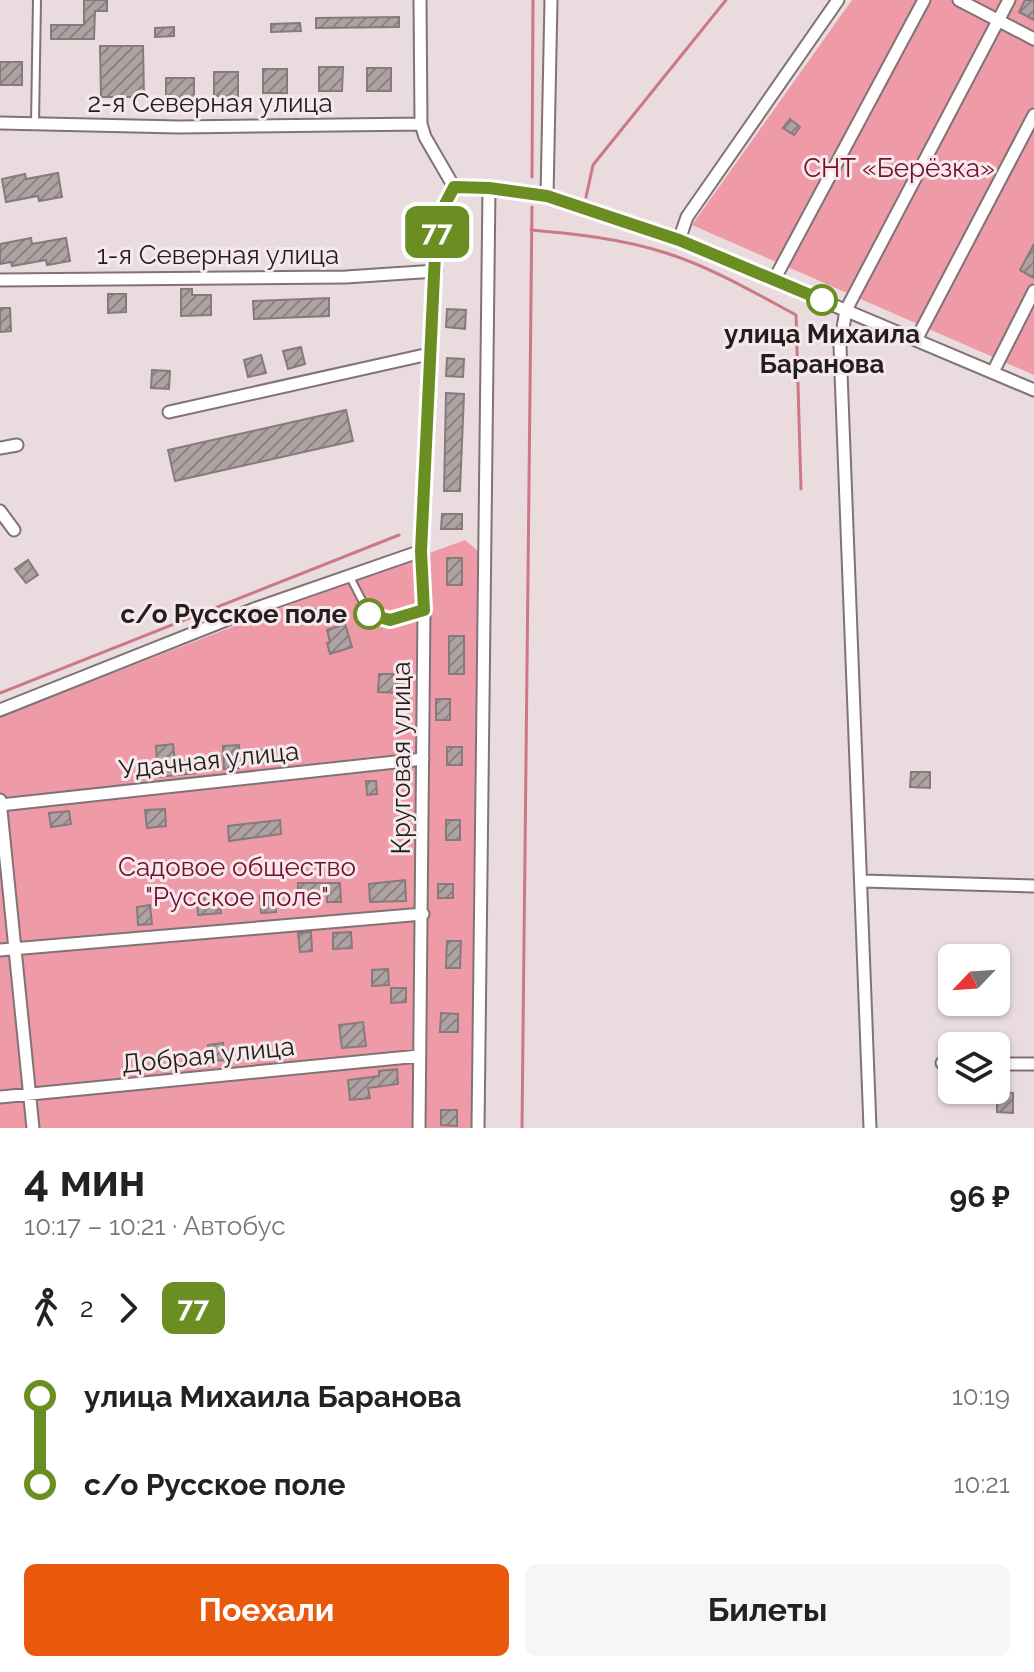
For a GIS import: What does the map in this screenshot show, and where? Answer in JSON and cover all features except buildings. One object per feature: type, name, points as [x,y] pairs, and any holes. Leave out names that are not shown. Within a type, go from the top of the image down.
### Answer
[{"type":"street","points":[[420,0],[421,124],[425,137],[454,187],[547,196],[679,240],[1034,390]]},
{"type":"street","points":[[547,196],[551,0]]},
{"type":"street","points":[[679,240],[687,217],[838,0]]},
{"type":"street","points":[[774,280],[924,0]]},
{"type":"street","points":[[959,0],[1034,39]]},
{"type":"street","points":[[870,1128],[863,881],[840,346],[846,310],[1009,0]]},
{"type":"street","points":[[916,340],[1034,115]]},
{"type":"street","name":"2-я Северная улица","points":[[0,123],[179,127],[421,124]]},
{"type":"street","name":"Круговая улица","points":[[419,1128],[423,914],[424,610],[421,551],[429,354],[439,222],[454,187]]},
{"type":"street","points":[[478,1128],[489,188]]},
{"type":"street","name":"1-я Северная улица","points":[[0,280],[346,277],[436,271]]},
{"type":"street","points":[[993,372],[1034,291]]},
{"type":"street","points":[[169,412],[429,354]]},
{"type":"street","points":[[0,448],[17,445]]},
{"type":"street","points":[[0,511],[14,530]]},
{"type":"street","points":[[0,710],[254,609],[421,551]]},
{"type":"street","name":"Удачная улица","points":[[0,803],[423,759]]},
{"type":"street","points":[[0,803],[33,1128]]},
{"type":"street","points":[[863,881],[1034,886]]},
{"type":"street","points":[[0,950],[423,914]]},
{"type":"street","name":"Добрая улица","points":[[0,1097],[419,1056]]},
{"type":"street","points":[[1010,1064],[1034,1064]]},
{"type":"lane","points":[[35,124],[37,0]]},
{"type":"lane","points":[[349,575],[369,614],[390,620],[424,610]]},
{"type":"green space","name":"СНТ «Берёзка»","points":[[852,0],[1034,0],[1034,375],[692,225]]},
{"type":"green space","name":"Садовое общество \"Русское поле\"","points":[[465,540],[478,551],[471,1128],[0,1128],[0,717]]},
{"type":"waterway","points":[[532,177],[533,0]]},
{"type":"waterway","points":[[586,197],[593,165],[726,0]]},
{"type":"waterway","points":[[522,1128],[532,207]]},
{"type":"waterway","points":[[531,230],[582,235],[666,253],[716,273],[796,315],[801,489]]},
{"type":"waterway","points":[[0,693],[399,535]]},
{"type":"bus line","name":"77","points":[[369,614],[390,620],[424,610],[421,551],[436,233],[441,212],[454,187],[547,196],[679,240],[822,300]]},
{"type":"place","name":"улица Михаила Баранова","points":[[822,300]]},
{"type":"place","name":"с/о Русское поле","points":[[369,614]]}]
